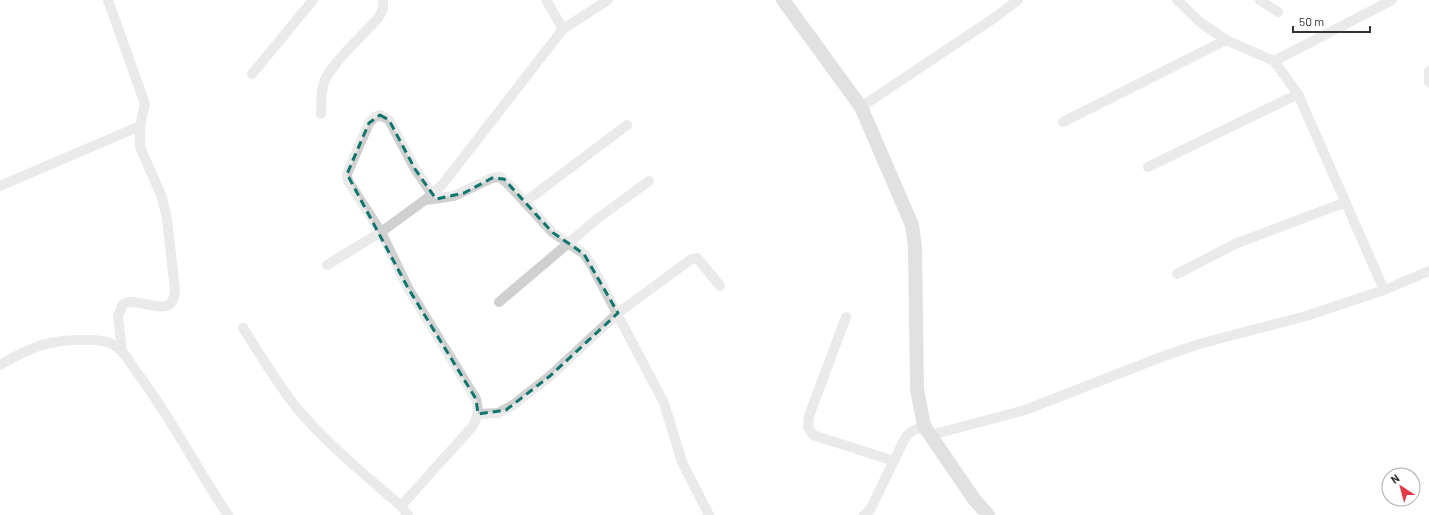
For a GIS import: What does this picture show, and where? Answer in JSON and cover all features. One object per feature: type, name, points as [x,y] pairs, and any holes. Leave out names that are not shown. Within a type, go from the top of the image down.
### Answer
[{"type":"street","points":[[108,0],[145,104],[140,126],[140,148],[162,197],[168,219],[175,299],[171,304],[165,306],[134,302],[123,304],[118,316],[122,352]]},
{"type":"street","points":[[252,74],[313,0]]},
{"type":"street","points":[[321,114],[322,89],[325,79],[332,69],[379,17],[383,9],[383,0]]},
{"type":"street","points":[[546,0],[563,29]]},
{"type":"street","points":[[327,265],[380,232],[428,197],[457,167],[563,29],[608,0]]},
{"type":"street","points":[[783,0],[861,107],[912,225],[915,247],[917,389],[928,430],[974,499],[988,515]]},
{"type":"street","points":[[861,107],[997,16],[1018,0]]},
{"type":"street","points":[[1177,0],[1201,23],[1226,40],[1274,61],[1298,94],[1384,290]]},
{"type":"street","points":[[1260,0],[1278,12]]},
{"type":"street","points":[[1274,61],[1389,1]]},
{"type":"street","points":[[1063,122],[1226,40]]},
{"type":"street","points":[[1429,71],[1429,82]]},
{"type":"street","points":[[1148,167],[1298,94]]},
{"type":"street","points":[[401,506],[472,427],[478,414],[476,399],[408,288],[380,232],[348,181],[347,174],[369,123],[375,117],[380,115],[389,120],[428,197]]},
{"type":"street","points":[[0,186],[140,126]]},
{"type":"street","points":[[525,202],[627,126]]},
{"type":"street","points":[[428,197],[454,196],[492,178],[500,177],[504,179],[552,232],[584,254],[618,313],[664,403],[674,430],[676,446],[682,462],[709,515]]},
{"type":"street","points":[[499,302],[597,219],[649,181]]},
{"type":"street","points":[[1177,274],[1235,244],[1346,202]]},
{"type":"street","points":[[478,414],[498,413],[506,410],[550,376],[618,313],[694,258],[699,260],[720,286]]},
{"type":"street","points":[[864,515],[870,510],[905,438],[912,431],[928,430],[1025,410],[1199,344],[1306,316],[1384,290],[1429,271]]},
{"type":"street","points":[[846,317],[809,416],[808,427],[813,434],[825,439],[894,461]]},
{"type":"street","points":[[244,328],[282,388],[296,407],[344,457],[401,506],[408,515]]},
{"type":"street","points":[[0,365],[22,352],[54,341],[100,340],[109,343],[122,352],[170,420],[209,487],[228,515]]},
{"type":"highlighted area","points":[[380,115],[389,120],[415,169],[436,199],[464,193],[492,178],[504,179],[552,232],[584,254],[618,313],[550,376],[506,410],[478,414],[476,399],[408,288],[347,174],[369,123]]}]
